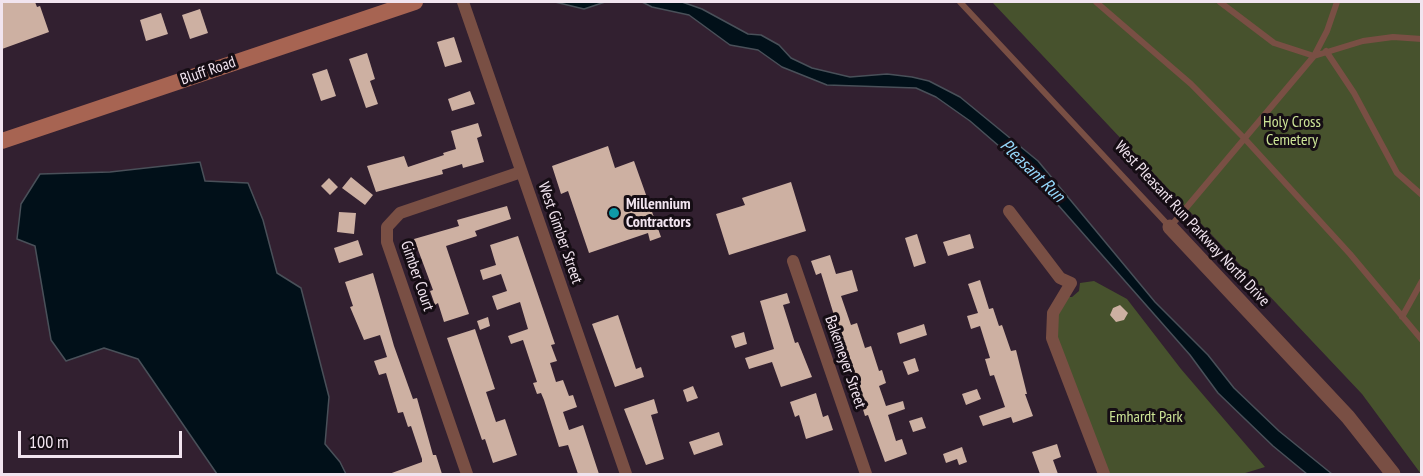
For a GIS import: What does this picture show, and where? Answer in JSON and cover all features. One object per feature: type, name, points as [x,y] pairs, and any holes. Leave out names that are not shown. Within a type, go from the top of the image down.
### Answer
[{"type":"main road","name":"Bluff Road","points":[[2,141],[415,2]]},
{"type":"street","name":"West Gimber Street","points":[[463,2],[626,474]]},
{"type":"street","name":"Gimber Court","points":[[467,474],[387,242],[387,227],[400,213],[521,172]]},
{"type":"street","points":[[1009,211],[1060,278],[1071,283],[1053,313],[1053,338],[1104,474]]},
{"type":"street","name":"West Pleasant Run Parkway North Drive","points":[[1170,228],[1348,417],[1393,474]]},
{"type":"street","name":"Bakemeyer Street","points":[[793,261],[866,474]]},
{"type":"lane","name":"West Pleasant Run Parkway North Drive","points":[[960,2],[1170,228]]},
{"type":"lane","points":[[1096,2],[1191,84],[1350,254],[1422,339]]},
{"type":"lane","points":[[1220,2],[1274,43],[1314,56],[1326,51],[1393,37],[1422,39]]},
{"type":"lane","points":[[1170,228],[1314,56],[1338,2]]},
{"type":"lane","points":[[1326,51],[1354,93],[1397,173],[1422,195]]},
{"type":"lane","points":[[1402,317],[1422,281]]},
{"type":"green space","name":"Holy Cross Cemetery","points":[[992,2],[1421,2],[1421,474],[1362,394]]},
{"type":"green space","name":"Emhardt Park","points":[[1094,281],[1127,299],[1181,369],[1265,467],[1242,474],[1105,474],[1057,346],[1058,306],[1065,297],[1072,297],[1079,291],[1080,283]]},
{"type":"water","points":[[555,2],[605,2],[584,9]]},
{"type":"water","name":"Pleasant Run","points":[[642,2],[682,2],[702,9],[748,34],[761,35],[779,45],[791,58],[812,68],[850,77],[887,74],[912,77],[929,81],[960,97],[1038,161],[1155,302],[1208,355],[1234,388],[1279,431],[1332,474],[1307,474],[1273,446],[1218,393],[1190,355],[1029,172],[970,121],[936,97],[916,88],[827,85],[782,67],[758,50],[730,45],[689,15],[652,7]]},
{"type":"water","points":[[200,162],[205,181],[248,183],[263,220],[277,273],[301,288],[329,397],[325,444],[340,462],[346,474],[217,474],[138,359],[104,348],[66,361],[51,340],[35,246],[17,239],[21,204],[40,174],[110,172]]},
{"type":"building","points":[[2,2],[35,2],[37,7],[40,6],[49,32],[2,49]]},
{"type":"building","points":[[200,9],[208,33],[190,39],[182,15]]},
{"type":"building","points":[[161,13],[168,34],[146,41],[140,20]]},
{"type":"building","points":[[454,37],[462,62],[445,67],[437,42]]},
{"type":"building","points":[[367,53],[375,79],[370,81],[378,104],[366,108],[349,59]]},
{"type":"building","points":[[327,69],[336,96],[321,101],[312,74]]},
{"type":"building","points":[[470,91],[475,104],[452,111],[448,99]]},
{"type":"building","points":[[478,123],[482,136],[477,138],[484,162],[463,168],[462,164],[442,170],[443,174],[376,192],[367,166],[404,156],[408,167],[444,155],[443,153],[456,149],[451,131]]},
{"type":"building","name":"Millennium Contractors","points":[[608,146],[615,168],[634,161],[661,237],[650,241],[648,233],[589,253],[568,191],[561,194],[552,166]]},
{"type":"building","points":[[351,177],[373,195],[365,205],[342,188]]},
{"type":"building","points":[[329,178],[338,187],[330,195],[321,186]]},
{"type":"building","points":[[791,182],[806,231],[729,255],[716,214],[745,205],[742,198]]},
{"type":"building","points":[[507,206],[511,219],[475,231],[477,236],[446,246],[469,314],[444,322],[438,303],[435,305],[430,291],[433,290],[414,239],[459,226],[457,220]]},
{"type":"building","points":[[339,212],[356,213],[354,234],[337,232]]},
{"type":"building","points":[[917,234],[926,263],[914,267],[905,238]]},
{"type":"building","points":[[970,234],[974,248],[948,256],[943,242]]},
{"type":"building","points":[[518,236],[555,344],[551,345],[557,361],[550,363],[556,382],[563,380],[569,396],[573,395],[577,407],[563,412],[569,430],[583,425],[599,474],[578,474],[568,445],[559,447],[544,400],[541,393],[537,394],[533,383],[537,382],[523,340],[511,344],[508,336],[528,329],[520,302],[497,310],[492,296],[507,291],[501,274],[483,280],[480,270],[496,265],[490,245]]},
{"type":"building","points":[[358,240],[363,255],[339,263],[334,248]]},
{"type":"building","points":[[830,255],[836,274],[852,270],[858,291],[841,296],[851,325],[857,323],[865,348],[871,346],[879,371],[882,370],[886,383],[879,386],[886,406],[903,401],[905,409],[888,415],[896,441],[902,439],[907,454],[885,462],[868,415],[865,416],[821,273],[816,275],[811,261]]},
{"type":"building","points":[[373,273],[394,346],[413,399],[417,398],[433,455],[436,455],[442,474],[389,474],[422,462],[422,459],[411,426],[408,427],[403,412],[398,413],[386,373],[379,375],[374,361],[387,357],[380,335],[364,340],[350,307],[353,306],[345,282]]},
{"type":"building","points":[[980,280],[989,309],[993,308],[999,326],[1002,325],[1011,351],[1016,350],[1027,394],[1025,394],[1033,416],[1013,423],[1011,417],[983,426],[979,416],[1005,407],[994,375],[990,376],[985,359],[990,358],[980,326],[971,329],[967,316],[978,313],[968,284]]},
{"type":"building","points":[[787,293],[790,303],[783,305],[795,343],[798,342],[812,377],[781,387],[772,362],[749,369],[745,358],[774,349],[760,301]]},
{"type":"building","points":[[1120,305],[1128,313],[1124,320],[1116,322],[1110,315],[1113,308]]},
{"type":"building","points":[[618,315],[636,369],[641,367],[644,377],[615,387],[592,324]]},
{"type":"building","points":[[488,317],[490,326],[480,330],[477,321]]},
{"type":"building","points":[[924,324],[927,335],[900,344],[897,333]]},
{"type":"building","points":[[475,329],[495,389],[486,392],[496,422],[505,419],[517,455],[493,463],[485,439],[482,440],[447,338]]},
{"type":"building","points":[[744,332],[747,344],[735,348],[731,336]]},
{"type":"building","points":[[915,358],[919,371],[908,375],[903,362]]},
{"type":"building","points":[[693,386],[698,398],[687,402],[683,390]]},
{"type":"building","points":[[977,389],[981,399],[966,405],[962,394]]},
{"type":"building","points":[[816,393],[823,417],[828,415],[833,430],[806,439],[799,415],[795,417],[790,402]]},
{"type":"building","points":[[654,399],[658,413],[651,415],[664,459],[646,465],[624,409]]},
{"type":"building","points":[[922,417],[926,428],[913,432],[909,421]]},
{"type":"building","points":[[719,432],[723,445],[694,455],[689,442]]},
{"type":"building","points":[[1057,444],[1061,457],[1053,460],[1058,474],[1040,474],[1032,452]]},
{"type":"building","points":[[962,447],[967,462],[959,465],[957,459],[946,463],[943,454]]},
{"type":"place","name":"Millennium Contractors","points":[[614,213]]}]
